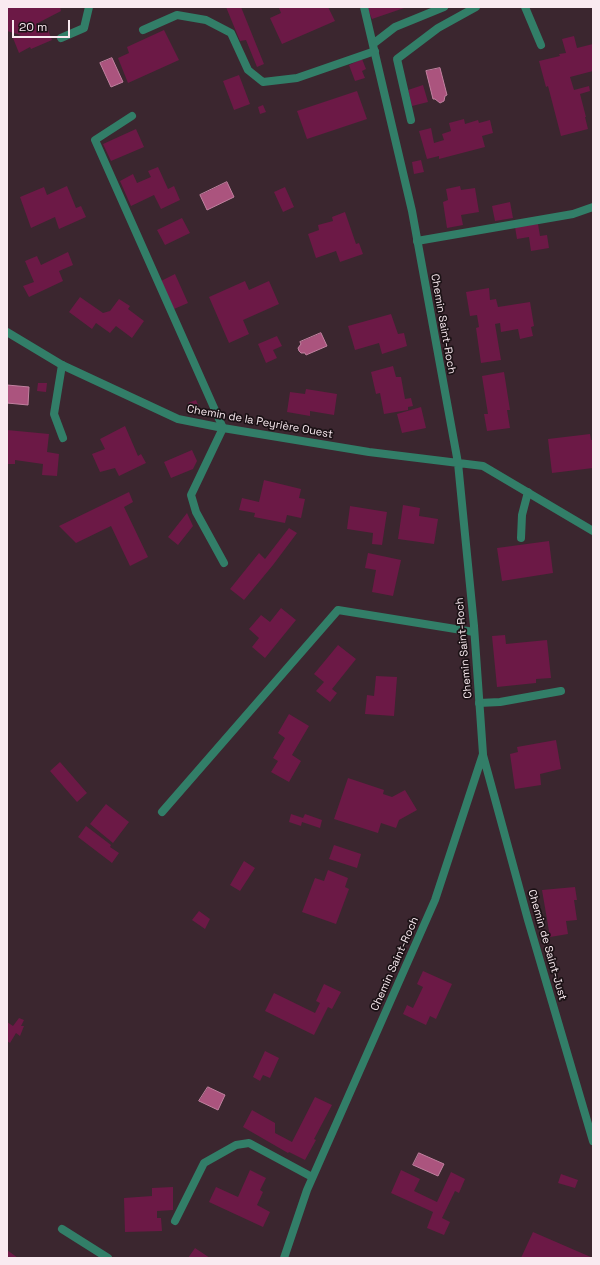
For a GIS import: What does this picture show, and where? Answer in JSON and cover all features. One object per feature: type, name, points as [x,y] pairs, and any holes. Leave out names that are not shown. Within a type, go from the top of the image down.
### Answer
[{"type":"street","points":[[61,38],[84,28],[89,7]]},
{"type":"street","name":"Chemin Saint-Roch","points":[[284,1258],[312,1177],[435,900],[483,754],[474,632],[458,463],[412,211],[364,7]]},
{"type":"street","points":[[143,30],[177,16],[206,20],[231,32],[248,70],[263,82],[297,78],[374,48],[395,27],[444,7]]},
{"type":"street","points":[[410,120],[397,59],[438,28],[476,7]]},
{"type":"street","points":[[525,7],[541,45]]},
{"type":"street","points":[[132,116],[95,140],[223,428],[191,495],[196,512],[224,563]]},
{"type":"street","points":[[417,241],[573,214],[593,207]]},
{"type":"street","name":"Chemin de la Peyrière Ouest","points":[[7,332],[62,365],[178,419],[223,428],[369,452],[483,466],[593,531]]},
{"type":"street","points":[[62,365],[54,414],[63,438]]},
{"type":"street","points":[[521,538],[522,515],[528,492]]},
{"type":"street","points":[[162,812],[338,610],[474,632]]},
{"type":"street","points":[[479,703],[500,702],[561,691]]},
{"type":"street","name":"Chemin de Saint-Just","points":[[483,754],[528,920],[593,1141]]},
{"type":"street","points":[[175,1221],[204,1163],[236,1145],[249,1144],[312,1177]]},
{"type":"street","points":[[62,1229],[108,1258]]},
{"type":"shaded area","points":[[112,58],[123,82],[111,87],[100,63]]},
{"type":"shaded area","points":[[440,68],[447,95],[445,96],[444,101],[440,103],[433,99],[426,71]]},
{"type":"shaded area","points":[[227,182],[234,197],[207,210],[200,195]]},
{"type":"shaded area","points":[[321,333],[327,346],[306,355],[305,353],[301,353],[299,351],[298,348],[301,344],[300,342]]},
{"type":"shaded area","points":[[7,385],[29,387],[28,405],[7,403]]},
{"type":"shaded area","points":[[208,1087],[225,1095],[218,1110],[199,1101]]},
{"type":"shaded area","points":[[419,1153],[444,1164],[438,1176],[413,1165]]},
{"type":"building","points":[[7,7],[60,7],[61,11],[36,24],[41,33],[48,30],[52,40],[31,49],[30,47],[19,53],[13,38],[21,35],[7,31]]},
{"type":"building","points":[[226,7],[241,7],[264,64],[257,67],[246,40],[240,41]]},
{"type":"building","points":[[328,7],[335,21],[282,44],[270,18],[281,13],[279,8]]},
{"type":"building","points":[[367,7],[407,7],[372,19]]},
{"type":"building","points":[[164,30],[179,60],[128,83],[118,58],[129,53],[127,47]]},
{"type":"building","points":[[574,36],[577,48],[593,44],[593,71],[570,77],[574,90],[589,86],[590,91],[580,94],[588,129],[561,136],[548,86],[546,87],[539,61],[566,53],[562,39]]},
{"type":"building","points":[[362,59],[366,69],[362,71],[365,78],[355,81],[349,65]]},
{"type":"building","points":[[239,75],[250,104],[234,110],[223,81]]},
{"type":"building","points":[[423,85],[428,102],[412,106],[408,90]]},
{"type":"building","points":[[357,91],[367,119],[307,139],[297,111]]},
{"type":"building","points":[[263,105],[266,112],[260,114],[258,107]]},
{"type":"building","points":[[464,119],[465,124],[478,120],[479,123],[490,120],[493,133],[482,136],[485,147],[439,159],[439,156],[427,159],[419,131],[431,128],[434,143],[444,140],[442,134],[451,131],[449,123]]},
{"type":"building","points":[[136,129],[144,147],[111,161],[103,144]]},
{"type":"building","points":[[421,160],[424,172],[414,174],[412,162]]},
{"type":"building","points":[[158,167],[168,189],[174,186],[180,200],[161,209],[154,195],[131,206],[120,181],[133,174],[137,183],[151,177],[148,171]]},
{"type":"building","points":[[67,186],[76,208],[81,206],[86,217],[59,229],[55,217],[31,228],[20,197],[44,187],[47,195]]},
{"type":"building","points":[[460,186],[461,190],[475,188],[479,212],[461,215],[463,225],[447,228],[443,202],[448,200],[446,189]]},
{"type":"building","points":[[285,187],[294,207],[283,212],[274,192]]},
{"type":"building","points":[[510,202],[513,218],[495,221],[492,206]]},
{"type":"building","points":[[345,212],[356,244],[359,243],[363,254],[340,262],[336,251],[316,258],[308,234],[319,230],[318,225],[333,221],[332,217]]},
{"type":"building","points":[[182,218],[190,233],[165,245],[157,230]]},
{"type":"building","points":[[538,224],[540,236],[547,235],[549,248],[531,251],[529,237],[517,239],[515,227]]},
{"type":"building","points":[[68,252],[73,265],[59,271],[63,281],[29,297],[23,286],[34,282],[25,261],[37,256],[41,265]]},
{"type":"building","points":[[175,274],[188,303],[174,309],[161,281]]},
{"type":"building","points":[[245,281],[249,290],[269,281],[279,304],[243,320],[249,334],[229,343],[209,297]]},
{"type":"building","points":[[489,288],[490,300],[496,299],[498,307],[530,302],[534,326],[531,327],[533,336],[520,339],[518,329],[501,332],[500,323],[495,324],[501,360],[481,363],[476,328],[479,327],[477,315],[470,316],[466,292]]},
{"type":"building","points":[[80,297],[103,313],[110,311],[119,299],[130,306],[128,309],[144,321],[132,338],[116,326],[110,333],[96,323],[92,329],[69,312]]},
{"type":"building","points":[[391,314],[398,334],[404,333],[407,346],[382,354],[379,343],[355,350],[348,326]]},
{"type":"building","points":[[277,336],[282,346],[273,350],[277,358],[266,363],[258,344]]},
{"type":"building","points":[[393,366],[396,377],[401,377],[405,399],[411,398],[413,406],[408,407],[408,410],[384,414],[380,393],[376,394],[371,372]]},
{"type":"building","points":[[504,372],[510,410],[507,410],[510,428],[487,431],[484,414],[488,414],[482,376]]},
{"type":"building","points":[[38,383],[47,383],[46,392],[37,391]]},
{"type":"building","points":[[306,389],[337,394],[334,415],[310,411],[310,416],[287,412],[290,392],[305,394]]},
{"type":"building","points":[[196,400],[199,407],[191,410],[188,403]]},
{"type":"building","points":[[421,407],[426,428],[402,433],[397,414]]},
{"type":"building","points":[[125,426],[138,456],[141,454],[146,463],[119,476],[115,468],[100,472],[92,454],[105,449],[100,439]]},
{"type":"building","points":[[7,430],[49,434],[47,452],[59,454],[57,476],[42,475],[43,464],[15,460],[15,464],[7,464]]},
{"type":"building","points":[[590,434],[591,440],[593,440],[593,468],[552,473],[548,439]]},
{"type":"building","points":[[192,450],[197,461],[193,469],[171,478],[164,462]]},
{"type":"building","points":[[264,480],[301,489],[299,498],[305,499],[301,518],[287,515],[285,523],[254,517],[255,513],[239,510],[242,498],[259,502]]},
{"type":"building","points":[[129,492],[133,502],[124,507],[148,557],[130,566],[111,526],[76,543],[59,526]]},
{"type":"building","points":[[403,505],[420,508],[419,516],[438,519],[434,544],[398,539]]},
{"type":"building","points":[[350,506],[387,512],[382,545],[372,544],[373,533],[347,529]]},
{"type":"building","points":[[187,513],[193,526],[178,545],[168,537]]},
{"type":"building","points":[[289,528],[297,533],[244,600],[230,589],[259,553],[265,559]]},
{"type":"building","points":[[549,541],[553,573],[502,581],[497,548]]},
{"type":"building","points":[[368,553],[401,560],[393,596],[372,592],[376,570],[365,568]]},
{"type":"building","points":[[281,608],[296,620],[265,658],[252,647],[259,638],[249,629],[261,615],[270,622]]},
{"type":"building","points":[[505,635],[506,644],[547,640],[551,678],[536,679],[536,683],[497,687],[492,636]]},
{"type":"building","points":[[338,645],[356,659],[332,689],[337,693],[330,702],[316,691],[324,682],[314,674]]},
{"type":"building","points":[[376,676],[397,677],[394,716],[365,714],[367,695],[374,696]]},
{"type":"building","points":[[289,714],[309,726],[292,755],[301,761],[289,782],[271,772],[278,761],[273,758],[285,738],[278,733]]},
{"type":"building","points":[[556,740],[561,769],[540,774],[541,785],[515,789],[510,754],[518,752],[517,747]]},
{"type":"building","points":[[60,762],[87,793],[77,802],[50,771]]},
{"type":"building","points":[[348,778],[384,790],[383,794],[392,797],[405,790],[417,810],[399,820],[396,828],[381,823],[378,833],[334,819]]},
{"type":"building","points":[[106,804],[129,822],[113,843],[90,824]]},
{"type":"building","points":[[291,814],[303,818],[305,814],[322,820],[320,828],[302,822],[301,826],[289,822]]},
{"type":"building","points":[[86,826],[119,853],[112,863],[78,837]]},
{"type":"building","points":[[334,845],[361,854],[357,868],[329,859]]},
{"type":"building","points":[[244,861],[255,868],[240,891],[230,885]]},
{"type":"building","points":[[328,870],[348,878],[345,887],[349,889],[336,924],[302,912],[315,878],[324,881]]},
{"type":"building","points":[[575,887],[577,900],[574,900],[577,920],[566,921],[568,934],[550,937],[542,890]]},
{"type":"building","points":[[199,911],[210,919],[205,929],[192,920]]},
{"type":"building","points":[[423,971],[452,984],[436,1019],[430,1016],[426,1025],[403,1014],[407,1005],[413,1008],[423,987],[417,984]]},
{"type":"building","points":[[324,984],[341,992],[332,1009],[328,1007],[314,1035],[265,1011],[274,993],[315,1013],[320,1003],[316,1001]]},
{"type":"building","points":[[19,1018],[24,1020],[21,1026],[24,1026],[20,1036],[16,1033],[10,1043],[7,1041],[7,1022],[13,1026]]},
{"type":"building","points":[[265,1051],[279,1058],[270,1078],[263,1075],[260,1081],[253,1077]]},
{"type":"building","points":[[315,1097],[332,1105],[305,1160],[289,1152],[288,1153],[243,1127],[252,1110],[275,1123],[275,1133],[292,1142]]},
{"type":"building","points":[[250,1170],[266,1178],[260,1190],[263,1192],[257,1205],[270,1212],[263,1227],[209,1202],[216,1187],[238,1197]]},
{"type":"building","points":[[401,1170],[420,1179],[414,1191],[437,1202],[451,1172],[465,1179],[459,1193],[455,1191],[442,1218],[450,1222],[444,1235],[427,1228],[433,1212],[391,1193]]},
{"type":"building","points":[[561,1174],[578,1180],[575,1188],[558,1183]]},
{"type":"building","points":[[173,1187],[173,1210],[157,1211],[157,1218],[161,1218],[162,1231],[125,1232],[124,1198],[152,1196],[152,1188]]},
{"type":"building","points":[[533,1232],[593,1258],[521,1258]]},
{"type":"building","points":[[195,1248],[210,1258],[188,1258]]},
{"type":"building","points":[[7,1250],[18,1258],[7,1258]]}]
